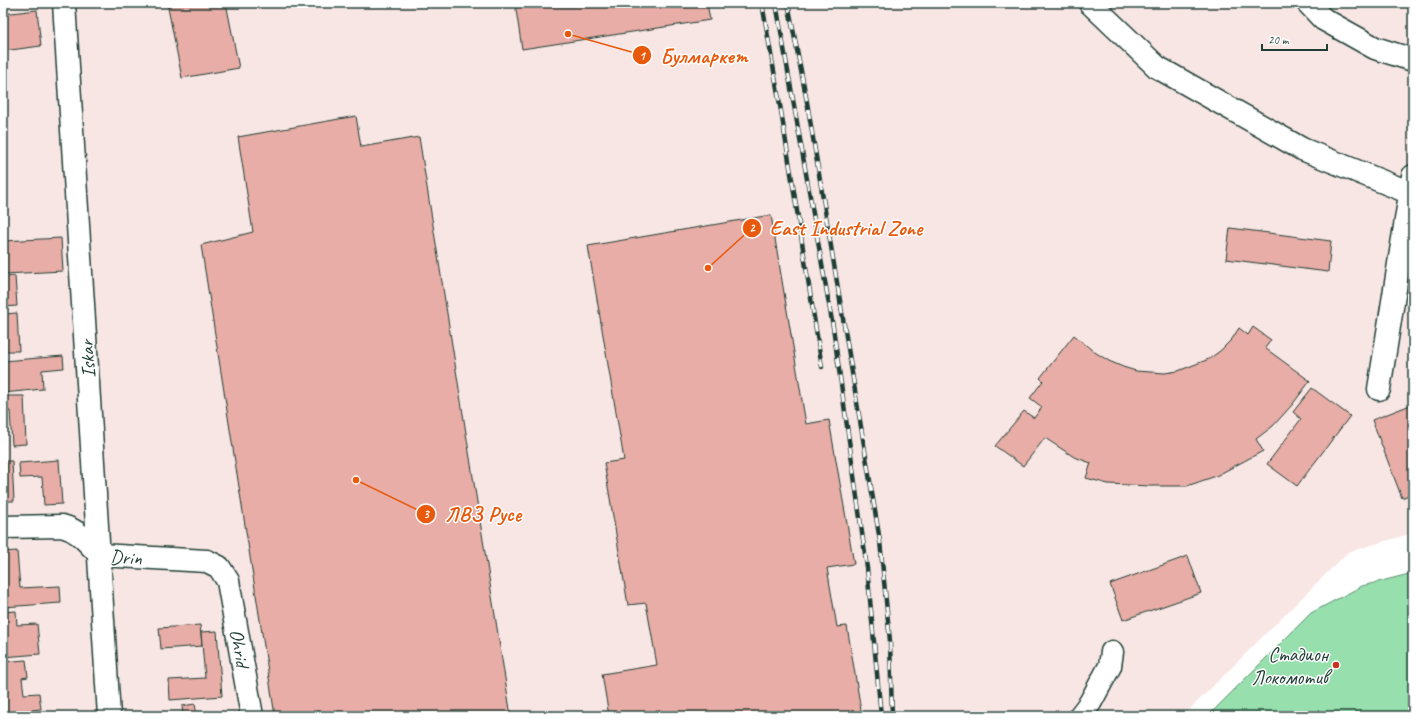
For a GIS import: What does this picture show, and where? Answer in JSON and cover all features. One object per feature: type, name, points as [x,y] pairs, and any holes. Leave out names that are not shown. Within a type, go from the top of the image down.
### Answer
[{"type":"street","name":"Iskar","points":[[64,3],[109,716]]},
{"type":"street","points":[[1090,3],[1157,67],[1302,149],[1412,188],[1379,389]]},
{"type":"street","points":[[1308,3],[1324,19],[1375,48],[1413,60]]},
{"type":"street","name":"Drin","points":[[3,527],[62,526],[71,528],[79,533],[100,555],[207,561],[219,567],[228,581]]},
{"type":"street","name":"Ohrid","points":[[228,581],[252,716]]},
{"type":"street","points":[[1080,716],[1090,703],[1110,666],[1112,652]]},
{"type":"shaded area","points":[[3,3],[1413,3],[1413,533],[1348,552],[1183,716],[3,716]]},
{"type":"green space","name":"Стадион Локомотив","points":[[1413,573],[1413,716],[1208,716],[1311,613],[1362,586]]},
{"type":"building","points":[[167,3],[226,3],[239,68],[182,78]]},
{"type":"building","points":[[515,3],[707,3],[710,20],[522,49]]},
{"type":"building","points":[[37,10],[41,46],[3,51],[3,14]]},
{"type":"building","points":[[356,116],[361,147],[419,137],[511,716],[275,716],[201,245],[253,232],[238,137]]},
{"type":"building","points":[[771,215],[806,424],[829,420],[854,564],[827,568],[837,627],[847,626],[862,716],[609,716],[602,674],[657,665],[646,603],[628,605],[604,463],[624,460],[588,246]]},
{"type":"building","points":[[1230,228],[1331,241],[1328,272],[1226,259]]},
{"type":"building","points":[[61,238],[63,271],[4,274],[3,241]]},
{"type":"building","points":[[15,276],[17,306],[3,307],[3,277]]},
{"type":"building","points":[[17,313],[19,351],[4,351],[3,314]]},
{"type":"building","points":[[1253,327],[1271,340],[1265,348],[1310,381],[1292,405],[1273,426],[1256,439],[1263,451],[1216,476],[1187,486],[1108,484],[1086,478],[1091,463],[1074,457],[1045,438],[1023,466],[995,446],[1024,411],[1034,418],[1042,407],[1030,398],[1043,381],[1040,378],[1074,335],[1093,351],[1109,361],[1123,367],[1136,371],[1165,373],[1178,371],[1209,359],[1232,339],[1239,328],[1248,335]]},
{"type":"building","points":[[63,356],[64,368],[42,370],[43,389],[3,393],[3,361]]},
{"type":"building","points":[[1312,388],[1350,416],[1297,486],[1267,464],[1301,419],[1293,412]]},
{"type":"building","points":[[3,396],[24,396],[26,444],[12,445],[10,411],[3,411]]},
{"type":"building","points":[[1413,404],[1413,493],[1402,498],[1372,420]]},
{"type":"building","points":[[59,460],[62,504],[44,505],[42,477],[20,478],[19,463]]},
{"type":"building","points":[[3,461],[12,461],[14,501],[3,501]]},
{"type":"building","points":[[17,551],[20,588],[60,586],[61,603],[3,607],[3,552]]},
{"type":"building","points":[[1188,556],[1201,593],[1123,620],[1110,584]]},
{"type":"building","points":[[16,611],[17,625],[37,624],[40,654],[3,657],[3,612]]},
{"type":"building","points":[[200,625],[202,646],[161,649],[159,628]]},
{"type":"building","points":[[217,631],[222,696],[170,700],[169,680],[205,678],[201,632]]},
{"type":"building","points":[[26,660],[28,677],[22,678],[24,694],[39,693],[41,709],[3,713],[3,662]]},
{"type":"building","points":[[195,704],[197,716],[183,716],[182,706]]},
{"type":"building","points":[[58,714],[58,716],[38,716],[38,715]]},
{"type":"railway","points":[[762,3],[822,367]]},
{"type":"railway","points":[[776,3],[833,327],[867,568],[881,716]]},
{"type":"railway","points":[[788,3],[807,102],[880,541],[890,641],[892,716]]},
{"type":"place","name":"Булмаркет","points":[[568,34]]},
{"type":"place","name":"East Industrial Zone","points":[[708,268]]},
{"type":"place","name":"ЛВЗ Русе","points":[[356,480]]},
{"type":"place","name":"Стадион Локомотив","points":[[1336,665]]}]
